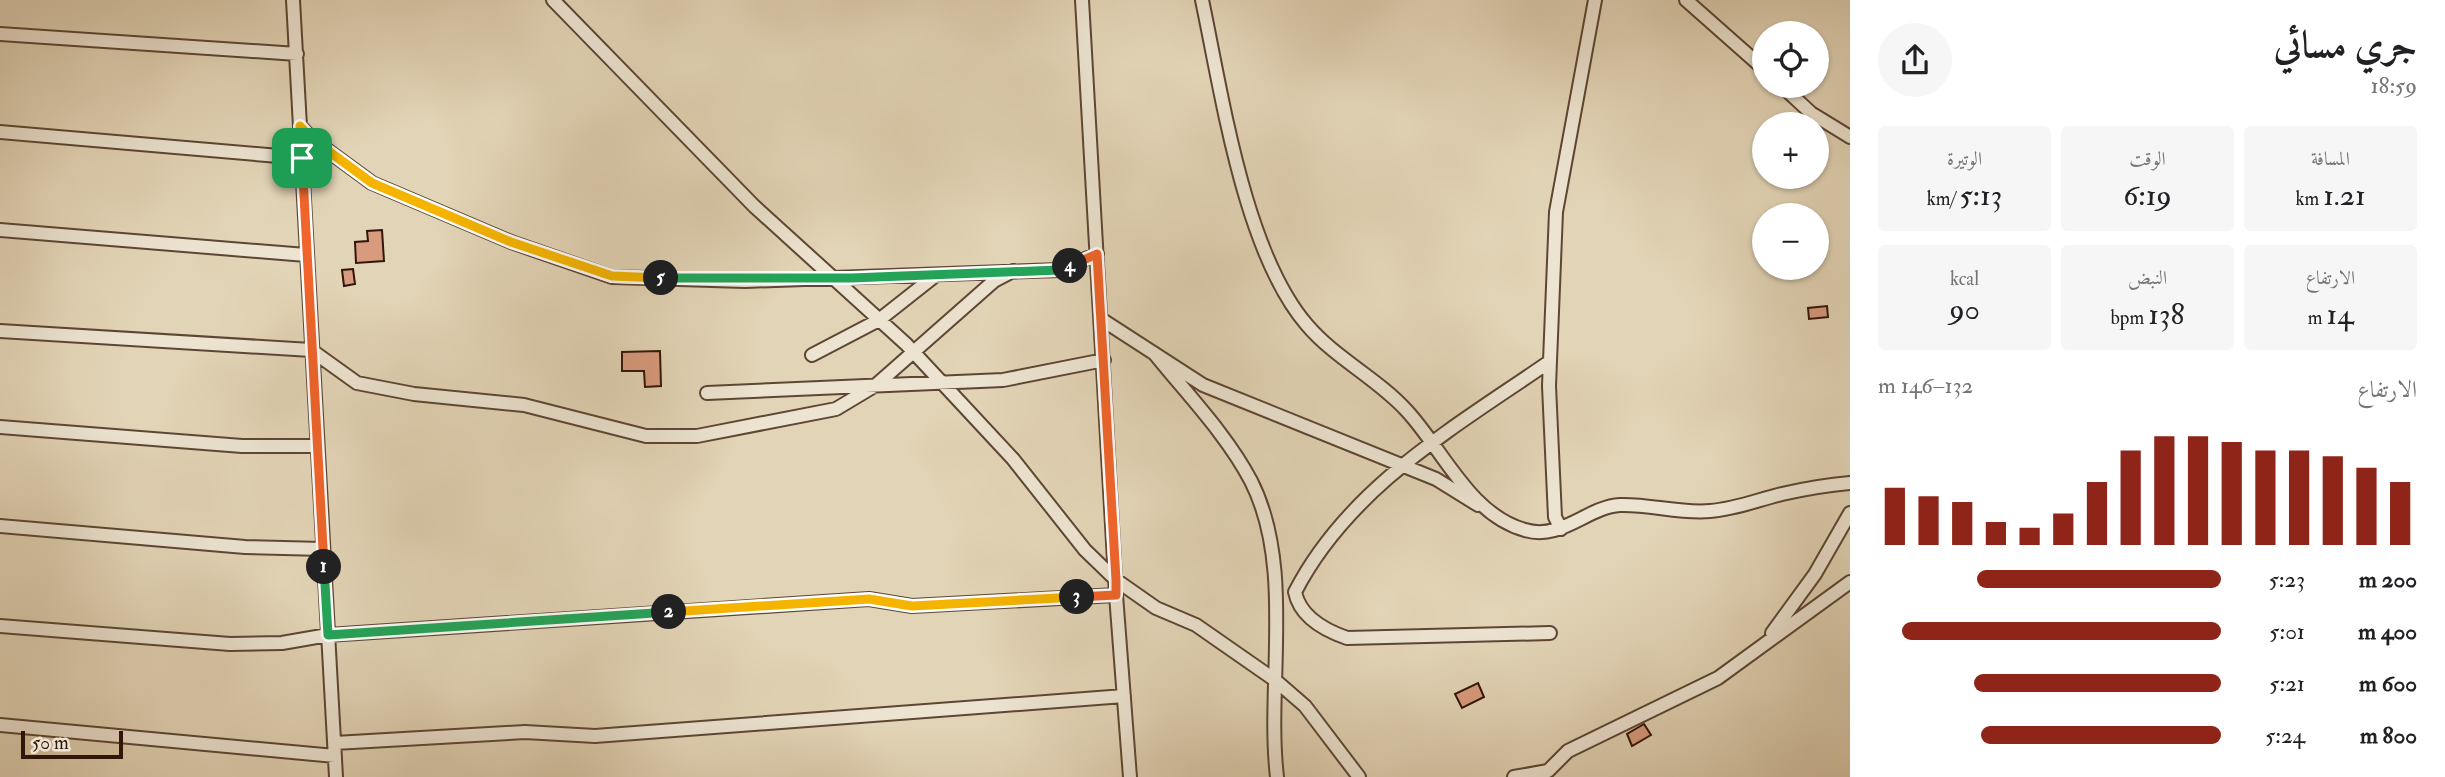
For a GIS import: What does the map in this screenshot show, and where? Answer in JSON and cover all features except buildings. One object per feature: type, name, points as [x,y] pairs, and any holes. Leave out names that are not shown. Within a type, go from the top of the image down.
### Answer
[{"type":"street","points":[[293,0],[336,777]]},
{"type":"street","points":[[553,0],[754,206],[914,353],[1013,459],[1085,550],[1116,580],[1156,608],[1196,625],[1275,680],[1305,706],[1359,777]]},
{"type":"street","points":[[1082,0],[1116,595],[1130,777]]},
{"type":"street","points":[[1202,0],[1221,103],[1257,229],[1278,282],[1305,323],[1330,350],[1377,383],[1408,412],[1488,511]]},
{"type":"street","points":[[1561,529],[1555,517],[1549,362],[1556,212],[1595,0]]},
{"type":"street","points":[[1686,0],[1752,58]]},
{"type":"street","points":[[0,34],[297,54]]},
{"type":"street","points":[[1795,98],[1811,113],[1850,137]]},
{"type":"street","points":[[300,126],[312,139],[372,183],[511,242],[612,276],[745,281],[1059,270],[1097,254]]},
{"type":"street","points":[[0,132],[302,158]]},
{"type":"street","points":[[0,230],[306,255]]},
{"type":"street","points":[[0,331],[311,350],[357,383],[414,394],[524,405],[646,436],[697,436],[836,409],[876,385],[994,281],[1013,271]]},
{"type":"street","points":[[813,355],[879,320],[936,275]]},
{"type":"street","points":[[1101,319],[1203,385],[1436,479],[1525,530],[1539,532],[1561,529],[1618,505],[1706,512],[1738,508],[1780,495],[1850,482]]},
{"type":"street","points":[[1154,353],[1235,456],[1251,482],[1263,512],[1273,568],[1277,623],[1273,743],[1277,777]]},
{"type":"street","points":[[707,393],[1003,380],[1104,360]]},
{"type":"street","points":[[1549,362],[1432,443],[1362,498],[1320,549],[1295,592],[1297,603],[1323,629],[1347,638],[1550,633]]},
{"type":"street","points":[[0,426],[242,446],[317,446]]},
{"type":"street","points":[[1742,661],[1781,623],[1850,513]]},
{"type":"street","points":[[0,526],[245,547],[323,549]]},
{"type":"street","points":[[1514,777],[1548,771],[1568,751],[1718,678],[1850,582]]},
{"type":"street","points":[[0,626],[230,645],[282,643],[328,635],[869,599],[912,606],[1116,595]]},
{"type":"street","points":[[0,725],[335,750],[525,732],[596,736],[1124,696]]},
{"type":"route","points":[[300,126],[312,139],[372,183],[511,242],[612,276],[745,281],[1059,270],[1097,254],[1116,595],[912,606],[869,599],[328,635],[302,158],[300,126]]}]
